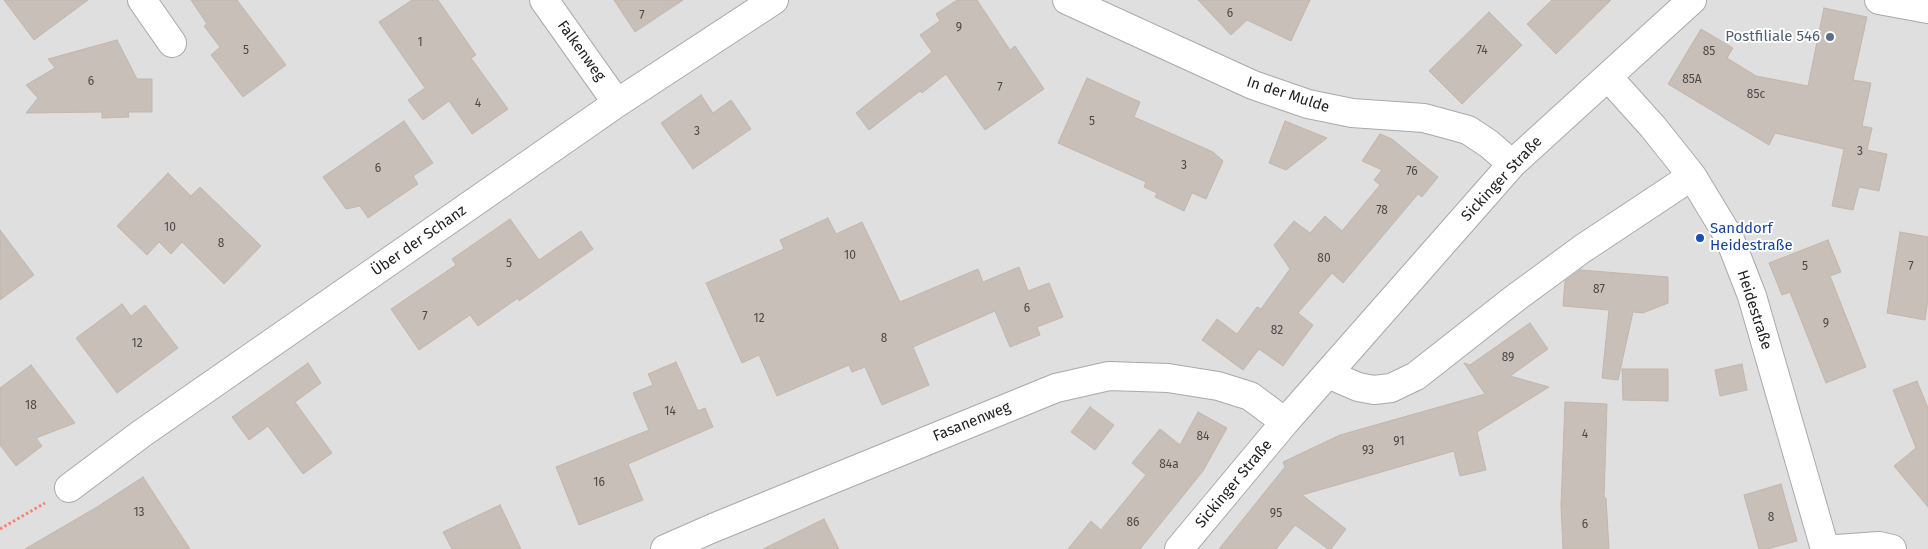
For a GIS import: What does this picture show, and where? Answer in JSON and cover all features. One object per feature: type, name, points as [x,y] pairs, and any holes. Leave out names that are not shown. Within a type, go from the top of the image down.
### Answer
[{"type":"street","points":[[142,0],[172,43]]},
{"type":"street","name":"Falkenweg","points":[[544,0],[617,103]]},
{"type":"street","name":"Über der Schanz","points":[[70,488],[141,434],[617,103],[774,0]]},
{"type":"street","name":"In der Mulde","points":[[1067,0],[1253,86],[1308,104],[1352,113],[1424,118],[1468,130],[1489,144],[1512,164]]},
{"type":"street","name":"Sickinger Straße","points":[[1179,549],[1285,422],[1512,164],[1692,0]]},
{"type":"street","points":[[1879,0],[1928,9]]},
{"type":"street","name":"Heidestraße","points":[[1608,77],[1653,127],[1692,176],[1729,237],[1752,296],[1825,549]]},
{"type":"street","points":[[1328,374],[1358,387],[1374,390],[1391,388],[1416,376],[1514,299],[1582,249],[1692,176]]},
{"type":"street","name":"Fasanenweg","points":[[665,549],[1056,388],[1109,376],[1168,378],[1218,386],[1250,396],[1285,422]]},
{"type":"street","points":[[1837,549],[1879,546],[1892,549]]},
{"type":"path","points":[[0,529],[70,488]]},
{"type":"shaded area","points":[[0,0],[1928,0],[1928,549],[0,549]]},
{"type":"building","points":[[4,0],[88,0],[34,40]]},
{"type":"building","points":[[191,0],[237,0],[286,65],[243,97],[211,55],[220,47],[204,26],[207,24]]},
{"type":"building","points":[[412,0],[438,0],[476,55],[471,58],[508,109],[472,134],[449,101],[423,120],[408,100],[425,88],[379,22]]},
{"type":"building","points":[[614,0],[683,0],[635,32]]},
{"type":"building","points":[[957,0],[977,0],[1010,50],[1015,46],[1044,89],[985,130],[946,74],[922,93],[920,91],[869,130],[856,113],[932,52],[920,35],[940,21],[936,14]]},
{"type":"building","points":[[1198,0],[1310,0],[1291,41],[1247,20],[1231,35]]},
{"type":"building","points":[[1552,0],[1611,0],[1556,54],[1527,24]]},
{"type":"building","points":[[1824,8],[1867,17],[1853,80],[1871,83],[1862,126],[1872,128],[1867,150],[1887,154],[1879,191],[1859,187],[1853,210],[1832,206],[1844,149],[1775,133],[1769,145],[1668,84],[1701,29],[1733,48],[1727,58],[1756,76],[1808,86]]},
{"type":"building","points":[[1489,12],[1522,45],[1462,104],[1429,71]]},
{"type":"building","points":[[117,40],[137,79],[152,79],[152,112],[128,112],[129,117],[102,118],[102,112],[26,113],[38,98],[26,85],[55,68],[48,59]]},
{"type":"building","points":[[1087,78],[1140,102],[1134,117],[1213,152],[1223,161],[1206,199],[1192,193],[1184,211],[1155,197],[1157,193],[1144,187],[1146,182],[1058,143]]},
{"type":"building","points":[[701,95],[713,113],[731,100],[751,129],[693,169],[661,123]]},
{"type":"building","points":[[404,121],[433,163],[413,176],[418,184],[368,218],[360,206],[346,209],[323,177]]},
{"type":"building","points":[[1285,121],[1327,138],[1286,170],[1269,163]]},
{"type":"building","points":[[1380,134],[1392,139],[1438,177],[1422,197],[1418,194],[1343,283],[1332,273],[1298,313],[1313,325],[1283,366],[1259,349],[1243,370],[1202,340],[1217,319],[1237,334],[1257,307],[1261,309],[1290,269],[1274,245],[1294,221],[1310,233],[1325,216],[1342,231],[1380,185],[1374,180],[1382,170],[1362,161]]},
{"type":"building","points":[[168,173],[191,196],[200,187],[261,246],[224,284],[182,242],[171,254],[159,242],[147,255],[117,226]]},
{"type":"building","points":[[828,218],[836,234],[862,222],[900,302],[978,269],[983,282],[1019,267],[1028,291],[1049,283],[1063,317],[1037,327],[1040,335],[1010,347],[995,311],[913,347],[929,385],[882,405],[865,367],[852,372],[849,365],[777,396],[759,355],[742,363],[706,283],[784,249],[780,240]]},
{"type":"building","points":[[510,219],[539,260],[581,231],[593,249],[519,301],[518,298],[478,326],[470,315],[419,350],[391,309],[456,265],[452,259]]},
{"type":"building","points":[[0,230],[34,275],[0,300]]},
{"type":"building","points":[[1900,232],[1928,237],[1928,299],[1925,320],[1887,313]]},
{"type":"building","points":[[1828,240],[1841,272],[1830,276],[1866,367],[1826,383],[1790,292],[1782,295],[1769,263]]},
{"type":"building","points":[[1580,270],[1668,277],[1668,303],[1643,313],[1633,312],[1618,380],[1602,378],[1609,310],[1563,306],[1565,281]]},
{"type":"building","points":[[122,304],[131,316],[145,305],[178,348],[117,393],[76,338]]},
{"type":"building","points":[[1530,323],[1548,349],[1510,376],[1549,387],[1477,432],[1486,470],[1460,476],[1454,451],[1302,495],[1346,529],[1331,549],[1328,549],[1295,525],[1276,549],[1219,549],[1285,467],[1283,462],[1340,435],[1485,394],[1464,363],[1470,365]]},
{"type":"building","points":[[676,362],[698,411],[705,408],[713,427],[628,464],[643,500],[579,525],[556,467],[649,430],[633,393],[653,385],[648,374]]},
{"type":"building","points":[[308,363],[321,383],[295,402],[332,453],[303,474],[268,426],[249,440],[232,417]]},
{"type":"building","points":[[1742,364],[1747,390],[1720,396],[1715,370]]},
{"type":"building","points":[[31,365],[75,423],[36,438],[42,446],[16,466],[0,445],[0,388]]},
{"type":"building","points":[[1622,369],[1668,369],[1668,401],[1623,400]]},
{"type":"building","points":[[1917,381],[1928,408],[1928,507],[1894,466],[1916,448],[1893,390]]},
{"type":"building","points":[[1565,402],[1607,404],[1604,498],[1606,498],[1609,549],[1563,549],[1561,506]]},
{"type":"building","points":[[1090,407],[1114,425],[1095,450],[1071,432]]},
{"type":"building","points":[[1198,412],[1227,428],[1203,471],[1140,549],[1068,549],[1091,521],[1101,530],[1146,475],[1132,463],[1160,429],[1180,445]]},
{"type":"building","points":[[143,477],[190,549],[25,549],[97,507]]},
{"type":"building","points":[[1781,484],[1797,541],[1767,549],[1759,549],[1744,495]]},
{"type":"building","points":[[500,505],[521,549],[452,549],[443,532]]},
{"type":"building","points":[[824,519],[839,549],[763,549]]},
{"type":"place","name":"Postfiliale 546","points":[[1830,37]]},
{"type":"place","name":"Sanddorf Heidestraße","points":[[1700,238]]}]
